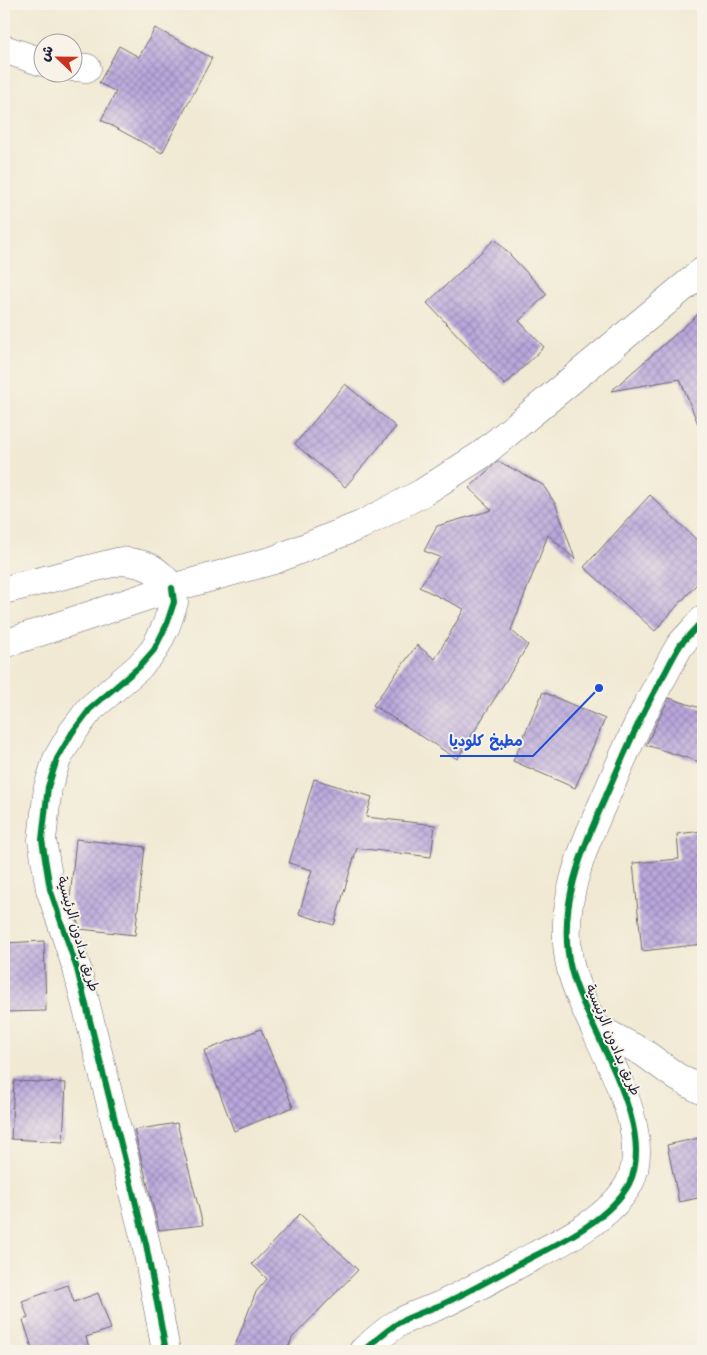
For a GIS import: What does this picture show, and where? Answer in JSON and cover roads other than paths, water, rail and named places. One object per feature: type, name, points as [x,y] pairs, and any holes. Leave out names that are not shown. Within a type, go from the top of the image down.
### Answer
[{"type":"street","points":[[4,49],[32,59]]},
{"type":"street","points":[[4,644],[172,588],[274,560],[361,525],[422,493],[481,455],[703,271]]},
{"type":"street","points":[[4,590],[121,561],[139,563],[161,574],[172,588]]},
{"type":"street","name":"طريق بدادون الرئيسية","points":[[166,1351],[146,1244],[76,969],[50,889],[42,840],[48,787],[57,759],[72,733],[90,709],[139,667],[154,650],[166,626],[174,602],[172,588]]},
{"type":"street","name":"طريق بدادون الرئيسية","points":[[364,1351],[400,1322],[475,1289],[564,1240],[597,1218],[616,1201],[628,1184],[633,1170],[636,1143],[633,1124],[624,1096],[595,1027],[583,1004],[570,968],[566,928],[571,889],[585,841],[637,726],[681,645],[703,620]]},
{"type":"street","points":[[595,1027],[644,1053],[677,1077],[703,1091]]},
{"type":"place","name":"مطبخ كلوديا","points":[[599,688]]}]
